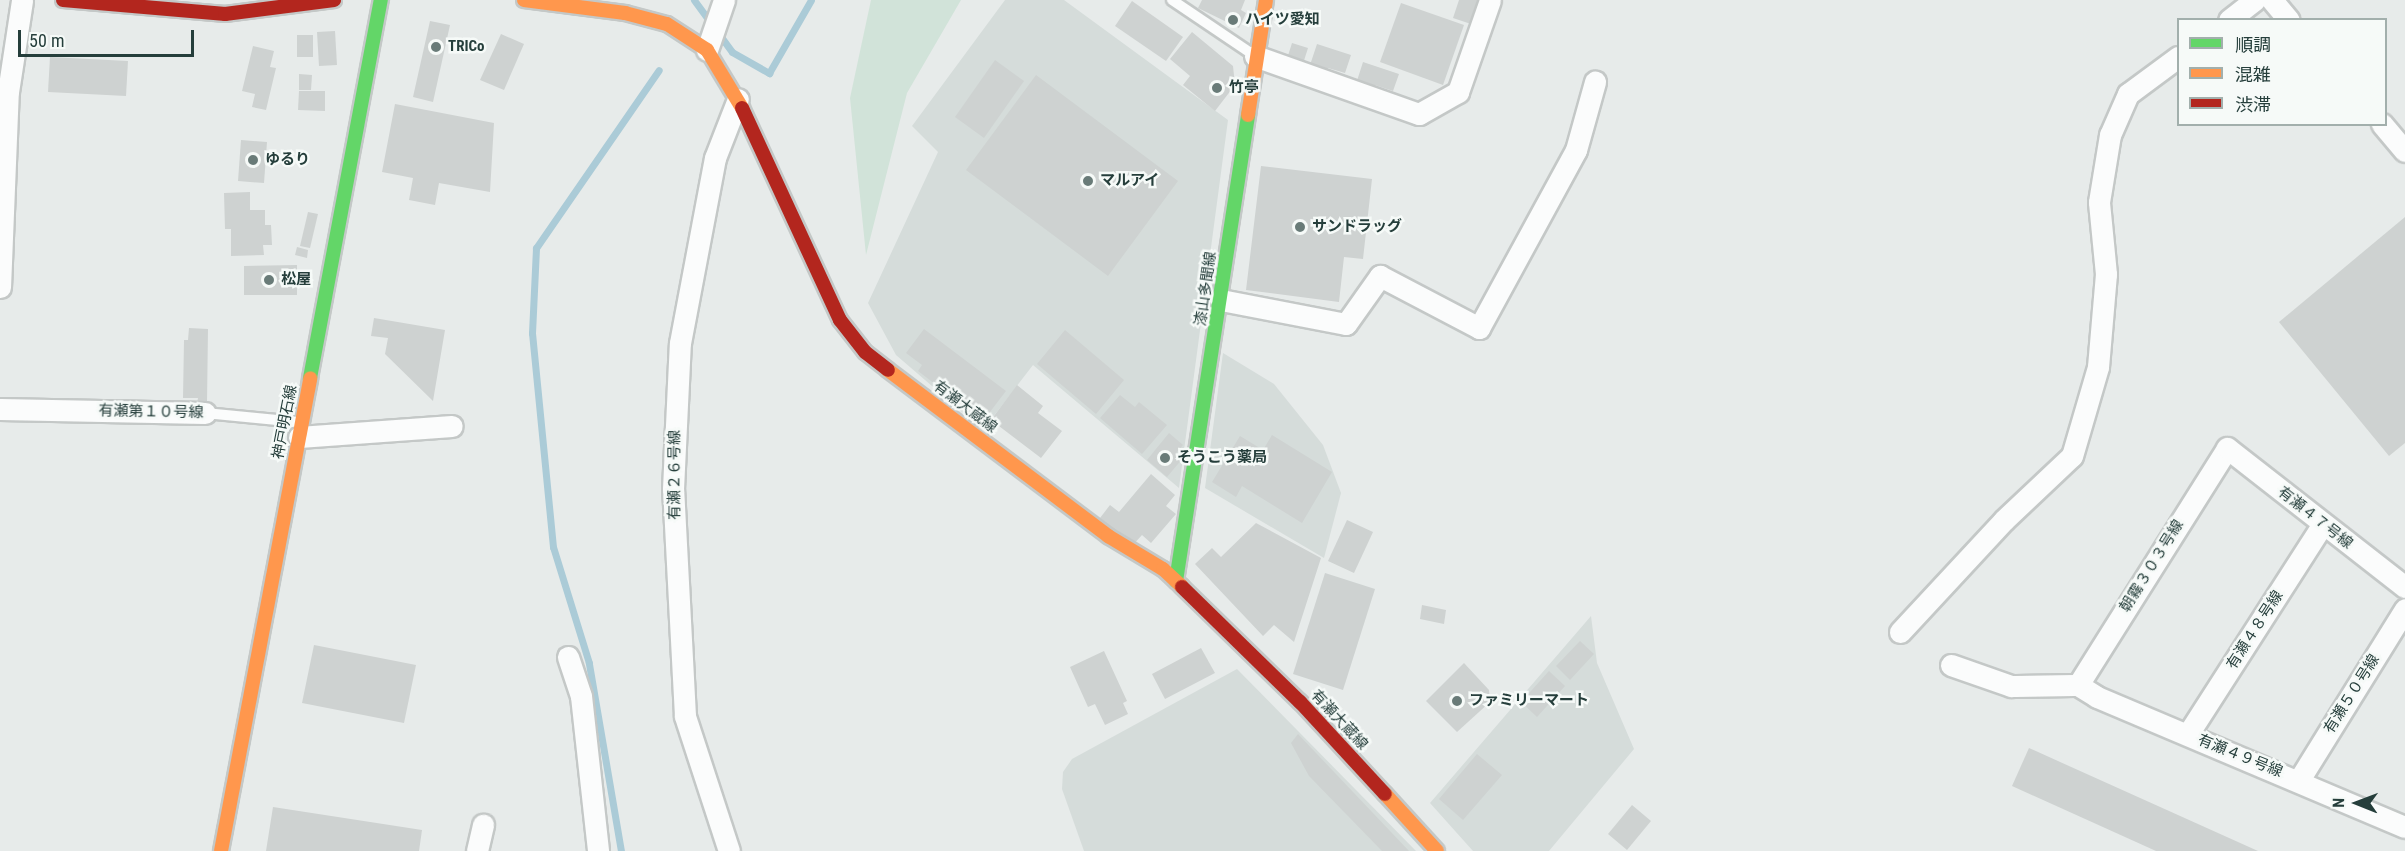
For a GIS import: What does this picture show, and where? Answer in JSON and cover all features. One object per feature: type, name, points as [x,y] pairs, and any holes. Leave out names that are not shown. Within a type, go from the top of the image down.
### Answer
[{"type":"main road","points":[[63,0],[226,7],[334,0]]},
{"type":"main road","name":"神戸明石線","points":[[221,851],[381,0]]},
{"type":"main road","name":"有瀬大蔵線","points":[[524,0],[625,13],[667,24],[707,50],[738,99],[821,286],[840,320],[865,352],[1108,536],[1176,581],[1300,702],[1437,851]]},
{"type":"main road","name":"漆山多聞線","points":[[1176,581],[1221,300],[1255,57],[1266,0]]},
{"type":"street","points":[[0,287],[4,92],[22,0]]},
{"type":"street","points":[[707,50],[724,0]]},
{"type":"street","points":[[1255,57],[1419,114],[1458,92],[1490,0]]},
{"type":"street","points":[[2232,18],[2255,0]]},
{"type":"street","points":[[2272,0],[2287,18]]},
{"type":"street","points":[[1900,632],[2004,520],[2072,456],[2098,367],[2106,274],[2099,202],[2110,135],[2128,94],[2177,58]]},
{"type":"street","points":[[1221,300],[1346,324],[1380,276],[1479,328],[1576,150],[1595,82]]},
{"type":"street","name":"有瀬２６号線","points":[[729,851],[685,716],[673,489],[680,343],[715,158],[738,99]]},
{"type":"street","points":[[2384,126],[2405,151]]},
{"type":"street","name":"有瀬第１０号線","points":[[0,409],[206,413]]},
{"type":"street","name":"有瀬第１０号線","points":[[300,429],[452,426]]},
{"type":"street","name":"有瀬４７号線","points":[[2227,448],[2322,525],[2405,587]]},
{"type":"street","name":"朝霧３０３号線","points":[[2078,685],[2227,448]]},
{"type":"street","name":"有瀬４８号線","points":[[2188,734],[2322,525]]},
{"type":"street","name":"有瀬５０号線","points":[[2299,780],[2405,609]]},
{"type":"street","points":[[568,657],[581,696],[598,851]]},
{"type":"street","points":[[1951,665],[2011,686],[2078,685]]},
{"type":"street","name":"有瀬４９号線","points":[[2078,685],[2097,698],[2404,825]]},
{"type":"street","points":[[477,851],[483,825]]},
{"type":"lane","points":[[1172,0],[1255,57]]},
{"type":"lane","name":"有瀬第１０号線","points":[[206,413],[300,429]]},
{"type":"shaded area","points":[[1005,0],[1064,0],[1228,120],[1179,488],[1033,365],[983,430],[896,355],[868,303],[938,152],[912,126]]},
{"type":"shaded area","points":[[1223,353],[1274,384],[1323,445],[1341,493],[1324,558],[1205,488]]},
{"type":"shaded area","points":[[1591,616],[1597,663],[1634,749],[1549,851],[1473,851],[1430,803]]},
{"type":"shaded area","points":[[1237,669],[1416,851],[1084,851],[1062,789],[1063,772],[1072,759]]},
{"type":"green space","points":[[871,0],[961,0],[907,93],[866,255],[850,98]]},
{"type":"building","name":"ハイツ愛知","points":[[1202,0],[1245,0],[1241,10],[1246,13],[1239,28],[1198,8]]},
{"type":"building","points":[[1459,0],[1479,0],[1471,24],[1453,18]]},
{"type":"building","points":[[1132,1],[1183,37],[1166,61],[1115,26]]},
{"type":"building","points":[[1401,3],[1464,25],[1443,85],[1380,62]]},
{"type":"building","points":[[430,21],[450,25],[433,102],[413,97]]},
{"type":"building","points":[[335,31],[337,65],[319,66],[317,32]]},
{"type":"building","points":[[1192,32],[1233,66],[1235,85],[1215,111],[1183,85],[1190,76],[1170,59]]},
{"type":"building","points":[[501,34],[524,44],[504,90],[480,80]]},
{"type":"building","points":[[297,35],[313,35],[313,57],[297,57]]},
{"type":"building","points":[[1292,43],[1308,48],[1301,70],[1285,65]]},
{"type":"building","points":[[1317,44],[1351,55],[1345,73],[1328,68],[1325,77],[1308,71]]},
{"type":"building","points":[[253,46],[274,51],[270,67],[276,68],[266,110],[252,107],[255,94],[242,91]]},
{"type":"building","points":[[50,57],[128,61],[126,96],[48,92]]},
{"type":"building","points":[[995,60],[1024,81],[984,138],[955,117]]},
{"type":"building","points":[[1363,62],[1399,74],[1393,91],[1375,85],[1372,93],[1355,87]]},
{"type":"building","points":[[299,74],[312,75],[311,90],[299,90]]},
{"type":"building","points":[[1036,75],[1178,181],[1108,276],[966,170]]},
{"type":"building","points":[[299,91],[325,91],[325,111],[298,110]]},
{"type":"building","points":[[395,104],[494,123],[490,192],[439,183],[435,205],[409,200],[413,178],[382,172]]},
{"type":"building","points":[[241,140],[267,142],[264,183],[238,181]]},
{"type":"building","points":[[1261,166],[1372,179],[1363,259],[1344,257],[1339,302],[1246,290]]},
{"type":"building","points":[[250,192],[250,210],[265,210],[265,225],[271,225],[272,245],[263,245],[264,255],[231,256],[231,229],[225,229],[224,193]]},
{"type":"building","points":[[308,212],[318,214],[310,248],[300,246]]},
{"type":"building","points":[[2405,217],[2405,443],[2389,456],[2279,322]]},
{"type":"building","points":[[297,247],[308,250],[307,258],[295,255]]},
{"type":"building","points":[[297,265],[297,295],[244,295],[244,266]]},
{"type":"building","points":[[374,318],[445,330],[433,401],[385,354],[388,338],[371,336]]},
{"type":"building","points":[[189,328],[208,329],[207,403],[197,403],[198,398],[183,398],[184,340],[188,340]]},
{"type":"building","points":[[924,329],[1006,391],[983,421],[918,371],[922,365],[906,353]]},
{"type":"building","points":[[1065,330],[1124,380],[1096,414],[1037,364]]},
{"type":"building","points":[[1017,385],[1043,406],[1038,413],[1062,431],[1041,458],[991,420]]},
{"type":"building","points":[[1120,395],[1135,407],[1139,402],[1167,425],[1142,454],[1100,418]]},
{"type":"building","points":[[1169,433],[1183,445],[1176,453],[1183,458],[1167,477],[1147,460]]},
{"type":"building","points":[[1272,435],[1332,472],[1302,523],[1242,486],[1236,497],[1212,482],[1240,436],[1263,450]]},
{"type":"building","points":[[1151,474],[1175,495],[1166,506],[1176,514],[1151,543],[1142,535],[1132,546],[1100,518],[1110,505],[1119,512]]},
{"type":"building","points":[[1347,520],[1373,532],[1354,573],[1328,561]]},
{"type":"building","points":[[1256,523],[1321,558],[1294,642],[1274,625],[1263,636],[1195,564],[1212,548],[1221,557]]},
{"type":"building","points":[[1325,573],[1375,589],[1343,690],[1293,674]]},
{"type":"building","points":[[1422,605],[1446,610],[1444,624],[1420,619]]},
{"type":"building","points":[[1580,641],[1594,654],[1570,680],[1556,666]]},
{"type":"building","points":[[314,645],[416,665],[404,723],[302,703]]},
{"type":"building","points":[[1201,648],[1215,673],[1165,699],[1152,674]]},
{"type":"building","points":[[1104,651],[1127,701],[1123,703],[1128,714],[1105,725],[1095,704],[1088,707],[1070,667]]},
{"type":"building","points":[[1464,663],[1489,690],[1490,702],[1457,732],[1426,701]]},
{"type":"building","points":[[1549,671],[1565,686],[1537,717],[1521,702]]},
{"type":"building","points":[[1298,734],[1409,851],[1382,851],[1309,776],[1291,743]]},
{"type":"building","points":[[2029,748],[2258,851],[2156,851],[2012,786]]},
{"type":"building","points":[[1477,754],[1502,775],[1463,820],[1439,799]]},
{"type":"building","points":[[1632,805],[1651,821],[1627,850],[1608,834]]},
{"type":"building","points":[[273,807],[422,830],[419,851],[266,851]]},
{"type":"waterway","points":[[694,0],[732,52],[769,73],[811,0]]},
{"type":"waterway","points":[[621,851],[589,663],[553,547],[532,333],[536,248],[659,70]]},
{"type":"traffic: fast","points":[[310,378],[381,0]]},
{"type":"traffic: fast","points":[[1176,581],[1248,115]]},
{"type":"traffic: slow","points":[[524,0],[625,13],[667,24],[707,50],[742,108]]},
{"type":"traffic: slow","points":[[1248,115],[1266,0]]},
{"type":"traffic: slow","points":[[888,370],[1108,536],[1163,569],[1182,587]]},
{"type":"traffic: slow","points":[[221,851],[310,378]]},
{"type":"traffic: slow","points":[[1385,794],[1437,851]]},
{"type":"traffic: jam","points":[[63,0],[225,14],[334,0]]},
{"type":"traffic: jam","points":[[742,108],[840,320],[865,352],[888,370]]},
{"type":"traffic: jam","points":[[1182,587],[1300,702],[1385,794]]},
{"type":"place","name":"ハイツ愛知","points":[[1233,20]]},
{"type":"place","name":"TRICo","points":[[436,47]]},
{"type":"place","name":"竹亭","points":[[1217,88]]},
{"type":"place","name":"ゆるり","points":[[253,160]]},
{"type":"place","name":"マルアイ","points":[[1088,181]]},
{"type":"place","name":"サンドラッグ","points":[[1300,227]]},
{"type":"place","name":"松屋","points":[[269,280]]},
{"type":"place","name":"そうこう薬局","points":[[1165,458]]},
{"type":"place","name":"ファミリーマート","points":[[1457,701]]}]
